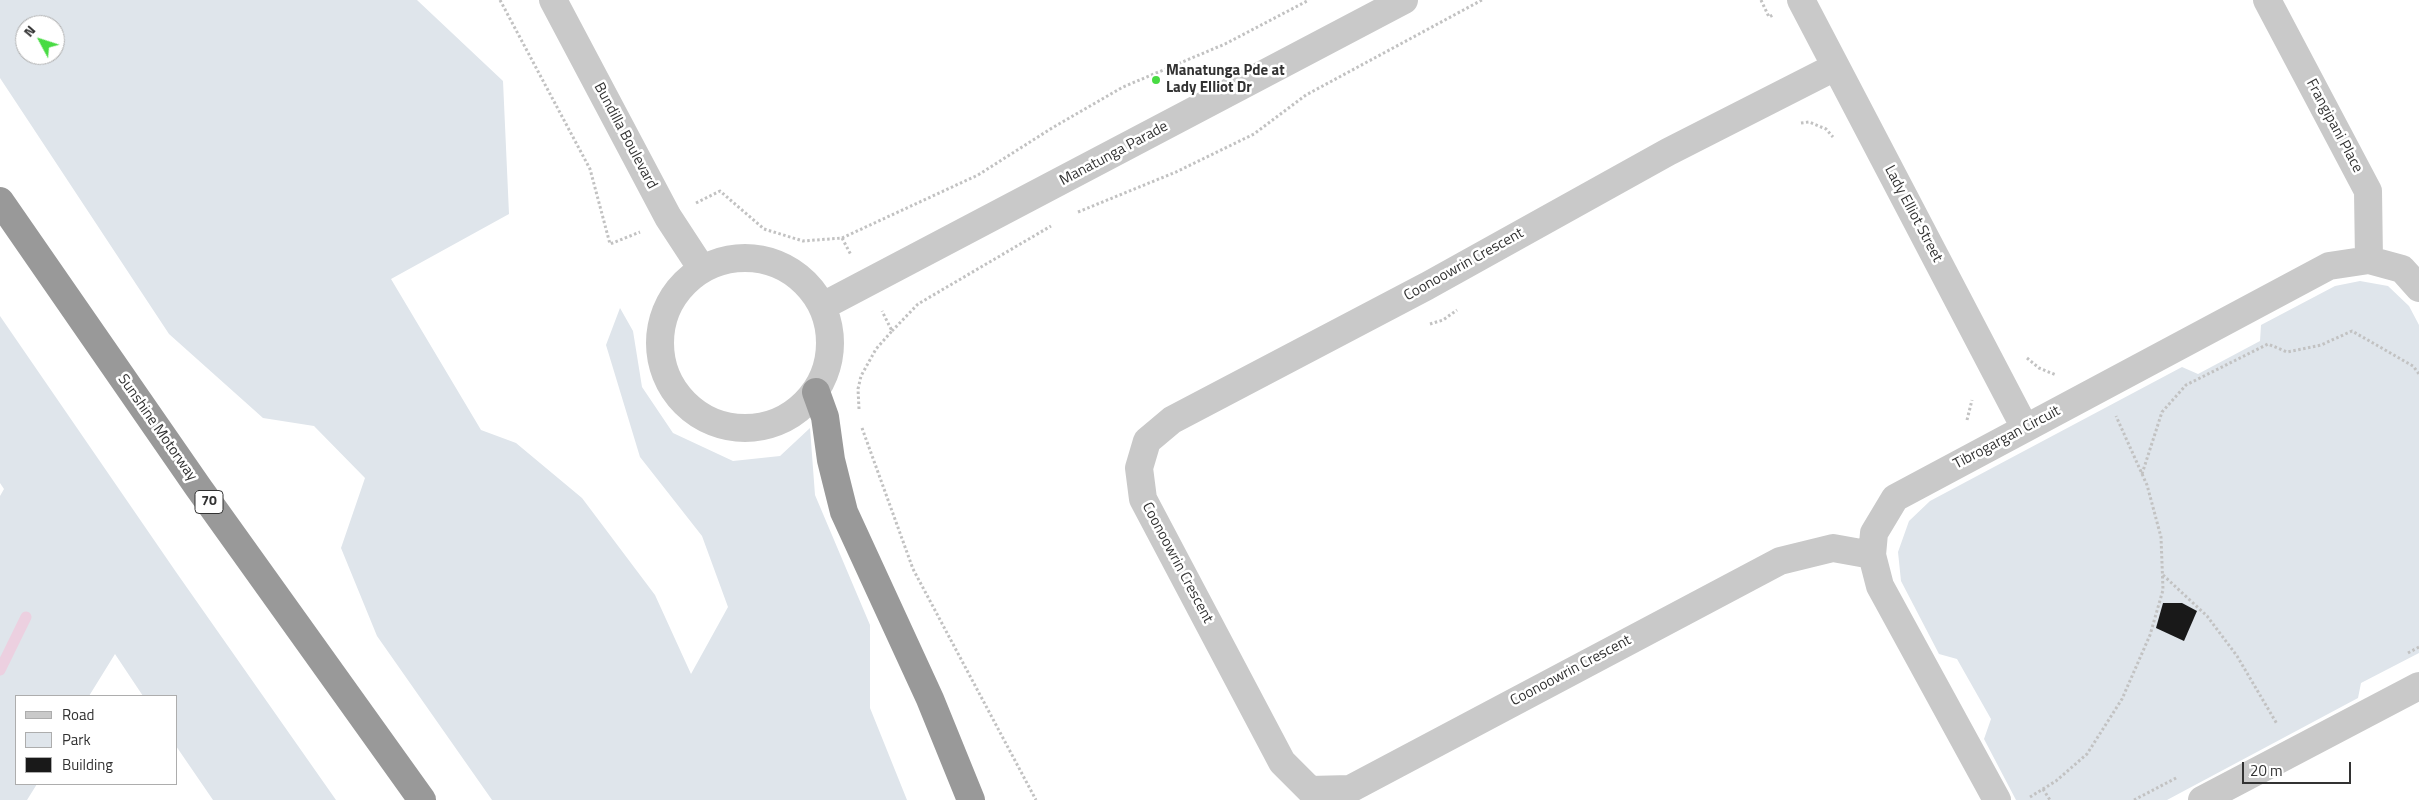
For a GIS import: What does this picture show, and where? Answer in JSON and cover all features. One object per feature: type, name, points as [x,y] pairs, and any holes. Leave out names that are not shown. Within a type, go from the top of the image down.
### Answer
[{"type":"highway","name":"Sunshine Motorway","points":[[0,201],[198,487],[422,800]]},
{"type":"highway","points":[[816,392],[825,417],[831,460],[844,512],[930,699],[971,800]]},
{"type":"street","name":"Bundilla Boulevard","points":[[553,0],[668,217],[702,269]]},
{"type":"street","name":"Manatunga Parade","points":[[823,306],[1404,0]]},
{"type":"street","name":"Lady Elliot Street","points":[[1801,0],[2025,428]]},
{"type":"street","name":"Frangipani Place","points":[[2267,0],[2368,191],[2369,260]]},
{"type":"street","name":"Coonoowrin Crescent","points":[[1835,67],[1668,152],[1427,286],[1172,420],[1147,441],[1138,468],[1142,499],[1268,736],[1282,762],[1310,790],[1350,789],[1780,561],[1833,548],[1872,555]]},
{"type":"street","points":[[731,258],[759,258],[787,268],[810,287],[823,306],[830,336],[828,365],[816,392],[795,413],[768,426],[741,429],[712,423],[686,406],[668,382],[659,347],[663,318],[679,288],[702,269],[731,258]]},
{"type":"street","name":"Tibrogargan Circuit","points":[[1997,800],[1880,586],[1872,555],[1874,533],[1895,498],[2329,266],[2369,260],[2402,269],[2419,288]]},
{"type":"street","points":[[2217,797],[2419,686]]},
{"type":"path","points":[[500,0],[590,169],[610,244],[627,238]]},
{"type":"path","points":[[705,199],[720,191],[764,229],[803,241],[842,238],[978,175],[1052,128],[1123,87],[1225,44],[1309,0]]},
{"type":"path","points":[[1070,215],[1176,172],[1254,134],[1306,95],[1482,0]]},
{"type":"path","points":[[1761,0],[1769,17]]},
{"type":"path","points":[[1799,123],[1809,122],[1826,129],[1840,143]]},
{"type":"path","points":[[860,414],[858,389],[861,376],[876,349],[918,304],[1054,225]]},
{"type":"path","points":[[842,238],[849,250]]},
{"type":"path","points":[[1426,325],[1443,320],[1463,305]]},
{"type":"path","points":[[886,319],[892,331]]},
{"type":"path","points":[[2142,474],[2162,412],[2186,385],[2268,344],[2287,352],[2320,345],[2352,331],[2413,366],[2419,374]]},
{"type":"path","points":[[2026,356],[2039,368],[2055,375],[2064,374]]},
{"type":"path","points":[[2025,800],[2043,789],[2087,754],[2122,699],[2150,635],[2163,590],[2162,538],[2147,485],[2101,388]]},
{"type":"path","points":[[1963,425],[1968,419],[1972,398],[1970,392]]},
{"type":"path","points":[[861,421],[913,569],[1036,800]]},
{"type":"path","points":[[2163,575],[2207,616],[2237,656],[2277,723]]},
{"type":"path","points":[[2043,789],[2050,800]]},
{"type":"green space","points":[[0,0],[417,0],[503,81],[509,214],[391,279],[481,430],[516,443],[582,498],[655,595],[691,674],[728,607],[702,536],[640,457],[606,345],[620,308],[633,331],[642,387],[673,433],[733,461],[780,456],[810,428],[815,495],[870,625],[870,708],[907,800],[492,800],[377,636],[341,548],[365,478],[314,426],[263,418],[169,334],[0,78]]},
{"type":"green space","points":[[2360,281],[2388,286],[2409,306],[2419,325],[2419,653],[2361,683],[2358,698],[2167,800],[2016,800],[1984,739],[1991,719],[1957,659],[1939,654],[1901,581],[1898,552],[1909,521],[1930,501],[2182,367],[2198,374],[2260,341],[2261,325],[2335,286]]},
{"type":"green space","points":[[0,316],[336,800],[213,800],[178,749],[178,695],[142,695],[115,654],[90,695],[15,695],[15,785],[36,785],[27,800],[0,800],[0,496],[4,489],[0,483]]},
{"type":"building","points":[[2163,603],[2182,603],[2197,611],[2184,641],[2156,628]]},
{"type":"waterway","points":[[0,670],[26,617]]},
{"type":"place","name":"Manatunga Pde at Lady Elliot Dr","points":[[1156,80]]}]
